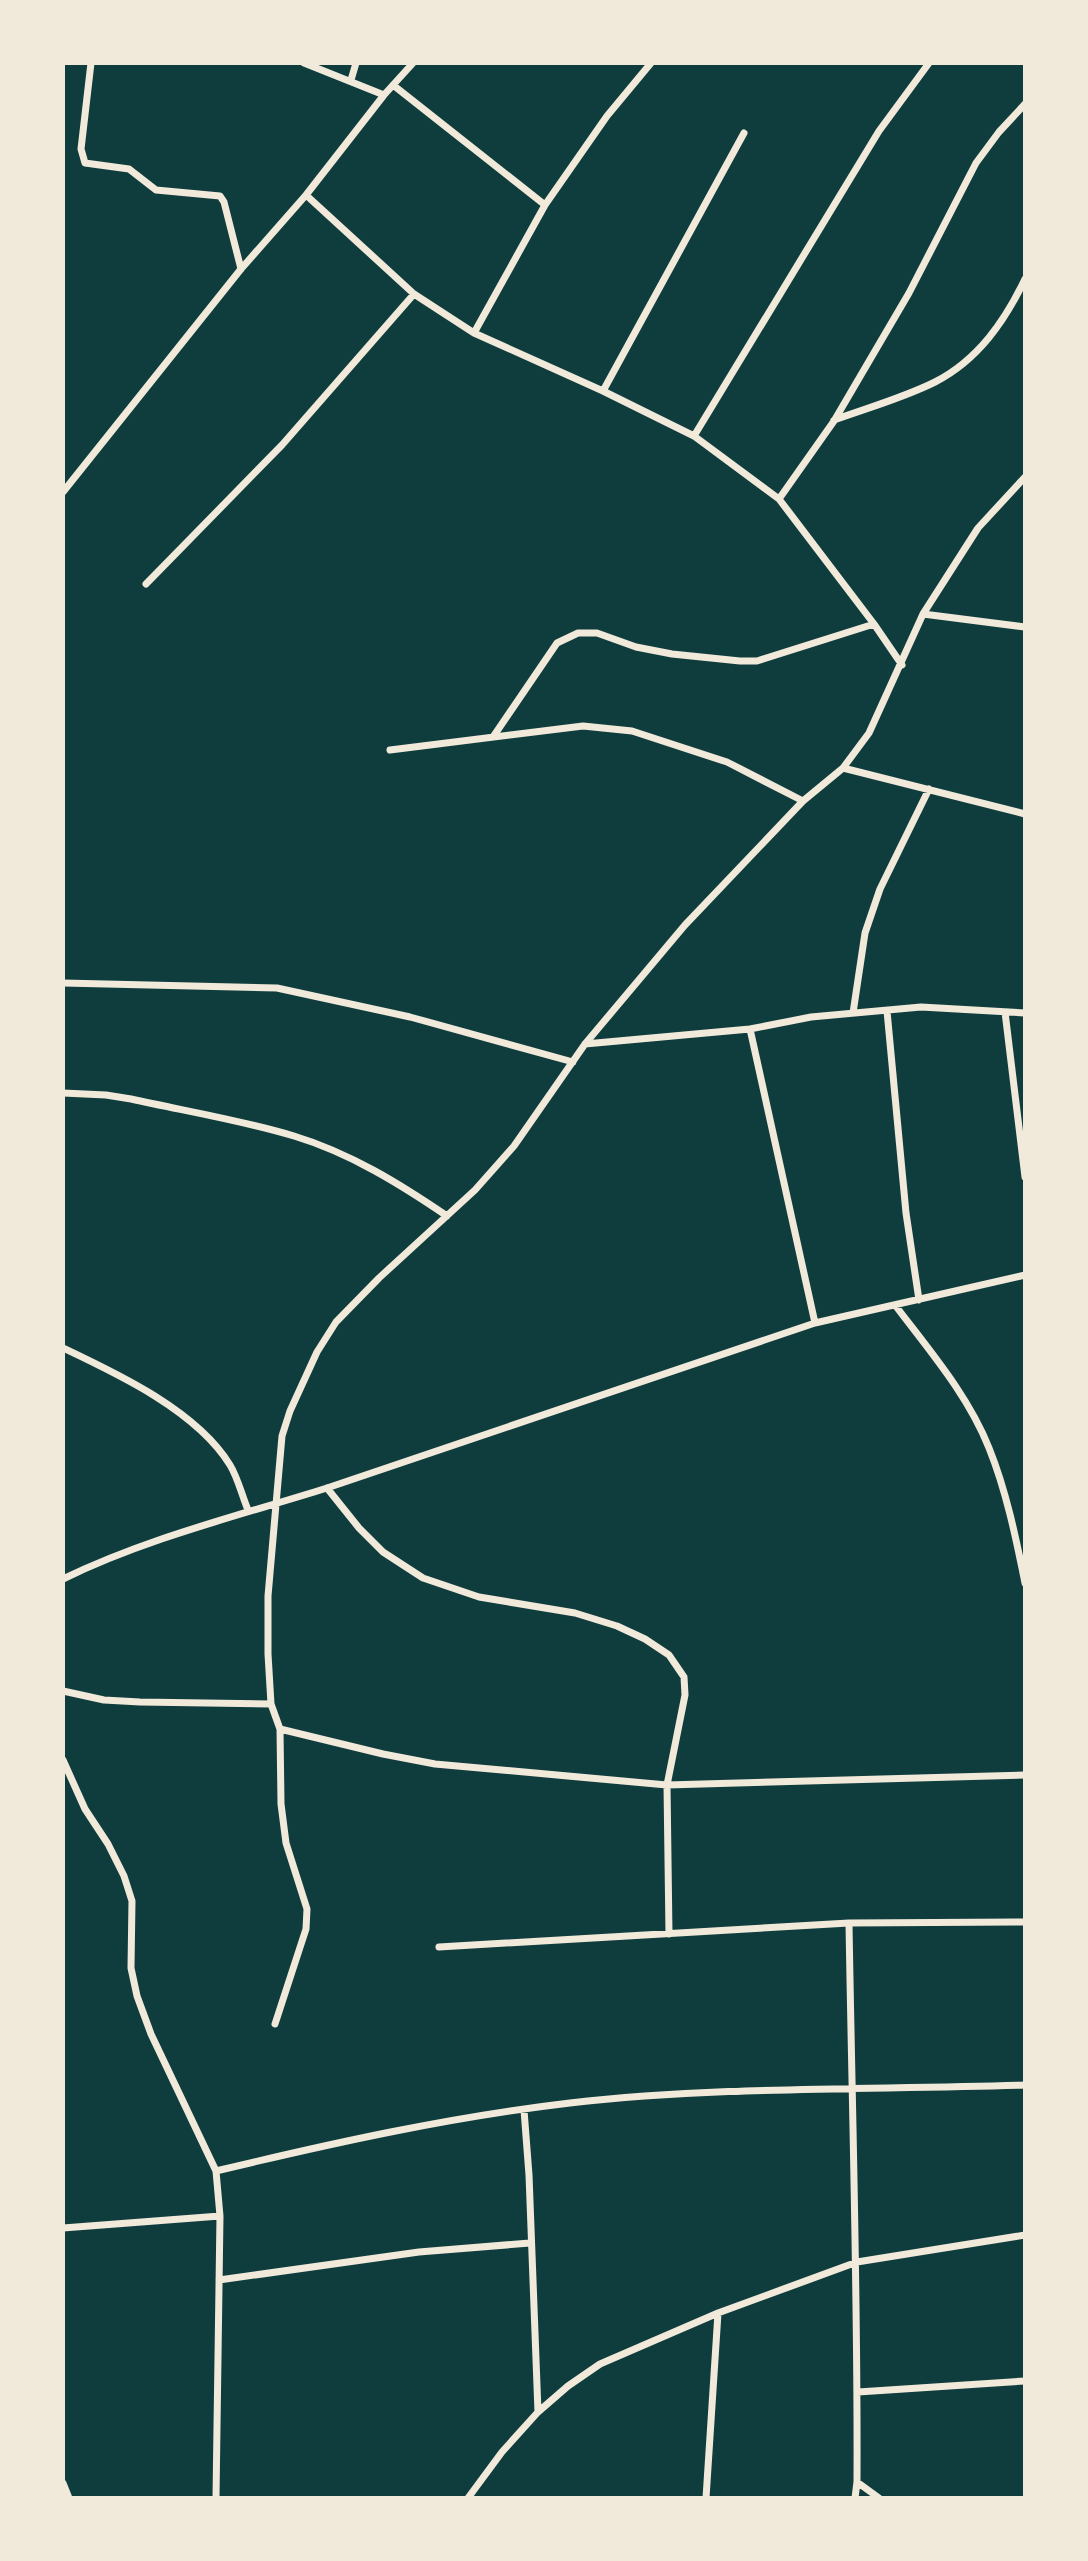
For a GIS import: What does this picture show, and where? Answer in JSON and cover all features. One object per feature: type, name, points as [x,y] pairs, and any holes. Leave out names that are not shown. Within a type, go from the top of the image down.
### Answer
[{"type":"street","points":[[91,63],[81,149],[85,163],[129,169],[156,190],[220,196],[224,202],[241,269]]},
{"type":"street","points":[[304,63],[384,94]]},
{"type":"street","points":[[351,80],[356,63]]},
{"type":"street","points":[[63,492],[241,269],[306,195],[384,94],[413,63]]},
{"type":"street","points":[[474,333],[545,205],[607,116],[652,63]]},
{"type":"street","points":[[694,436],[878,131],[929,63]]},
{"type":"street","points":[[393,85],[545,205]]},
{"type":"street","points":[[779,499],[834,421],[915,282],[976,163],[999,132],[1025,104]]},
{"type":"street","points":[[603,391],[744,133]]},
{"type":"street","points":[[306,195],[414,294],[474,333],[603,391],[694,436],[779,499],[902,665]]},
{"type":"street","points":[[834,421],[935,382],[967,360],[995,332],[1009,312],[1025,279]]},
{"type":"street","points":[[146,584],[282,444],[414,294]]},
{"type":"street","points":[[275,2024],[306,1929],[307,1909],[286,1843],[280,1729],[271,1704],[268,1596],[282,1436],[290,1411],[317,1352],[336,1322],[379,1278],[475,1190],[514,1146],[585,1044],[685,925],[803,801],[843,768],[869,733],[923,614],[978,528],[1025,477]]},
{"type":"street","points":[[923,614],[1025,626]]},
{"type":"street","points":[[494,737],[557,643],[578,632],[597,633],[636,647],[673,654],[740,662],[757,660],[874,624]]},
{"type":"street","points":[[390,750],[583,726],[632,731],[727,762],[803,801]]},
{"type":"street","points":[[843,768],[1025,814]]},
{"type":"street","points":[[853,1013],[865,933],[880,889],[929,789]]},
{"type":"street","points":[[63,983],[277,988],[410,1017],[573,1062]]},
{"type":"street","points":[[585,1044],[750,1029],[811,1017],[921,1007],[1025,1013]]},
{"type":"street","points":[[887,1011],[905,1200],[919,1300]]},
{"type":"street","points":[[1005,1012],[1025,1177]]},
{"type":"street","points":[[750,1029],[815,1323]]},
{"type":"street","points":[[63,1093],[131,1098],[293,1136],[379,1172],[447,1216]]},
{"type":"street","points":[[63,1579],[108,1558],[248,1510],[327,1488],[815,1323],[1025,1275]]},
{"type":"street","points":[[895,1305],[950,1378],[989,1448],[1025,1583]]},
{"type":"street","points":[[63,1348],[115,1373],[163,1401],[209,1439],[231,1466],[248,1510]]},
{"type":"street","points":[[327,1488],[359,1528],[383,1552],[423,1578],[479,1597],[575,1613],[617,1626],[645,1639],[668,1655],[684,1677],[685,1695],[667,1785],[669,1934]]},
{"type":"street","points":[[63,1691],[94,1698],[128,1701],[271,1704]]},
{"type":"street","points":[[280,1729],[435,1764],[667,1785],[1025,1775]]},
{"type":"street","points":[[63,1760],[85,1809],[108,1844],[124,1876],[132,1901],[131,1968],[137,1996],[151,2034],[216,2171],[220,2216],[215,2390],[216,2498]]},
{"type":"street","points":[[439,1947],[849,1923],[1025,1922]]},
{"type":"street","points":[[849,1923],[857,2262],[858,2482],[855,2498]]},
{"type":"street","points":[[216,2171],[422,2125],[570,2103],[676,2095],[1025,2085]]},
{"type":"street","points":[[524,2110],[538,2412]]},
{"type":"street","points":[[63,2228],[220,2216]]},
{"type":"street","points":[[468,2498],[502,2452],[538,2412],[568,2386],[600,2364],[718,2312],[857,2262],[1025,2235]]},
{"type":"street","points":[[219,2280],[419,2252],[530,2243]]},
{"type":"street","points":[[706,2498],[718,2312]]},
{"type":"street","points":[[858,2392],[1025,2381]]},
{"type":"street","points":[[858,2482],[879,2498]]},
{"type":"street","points":[[63,2483],[69,2498]]}]
